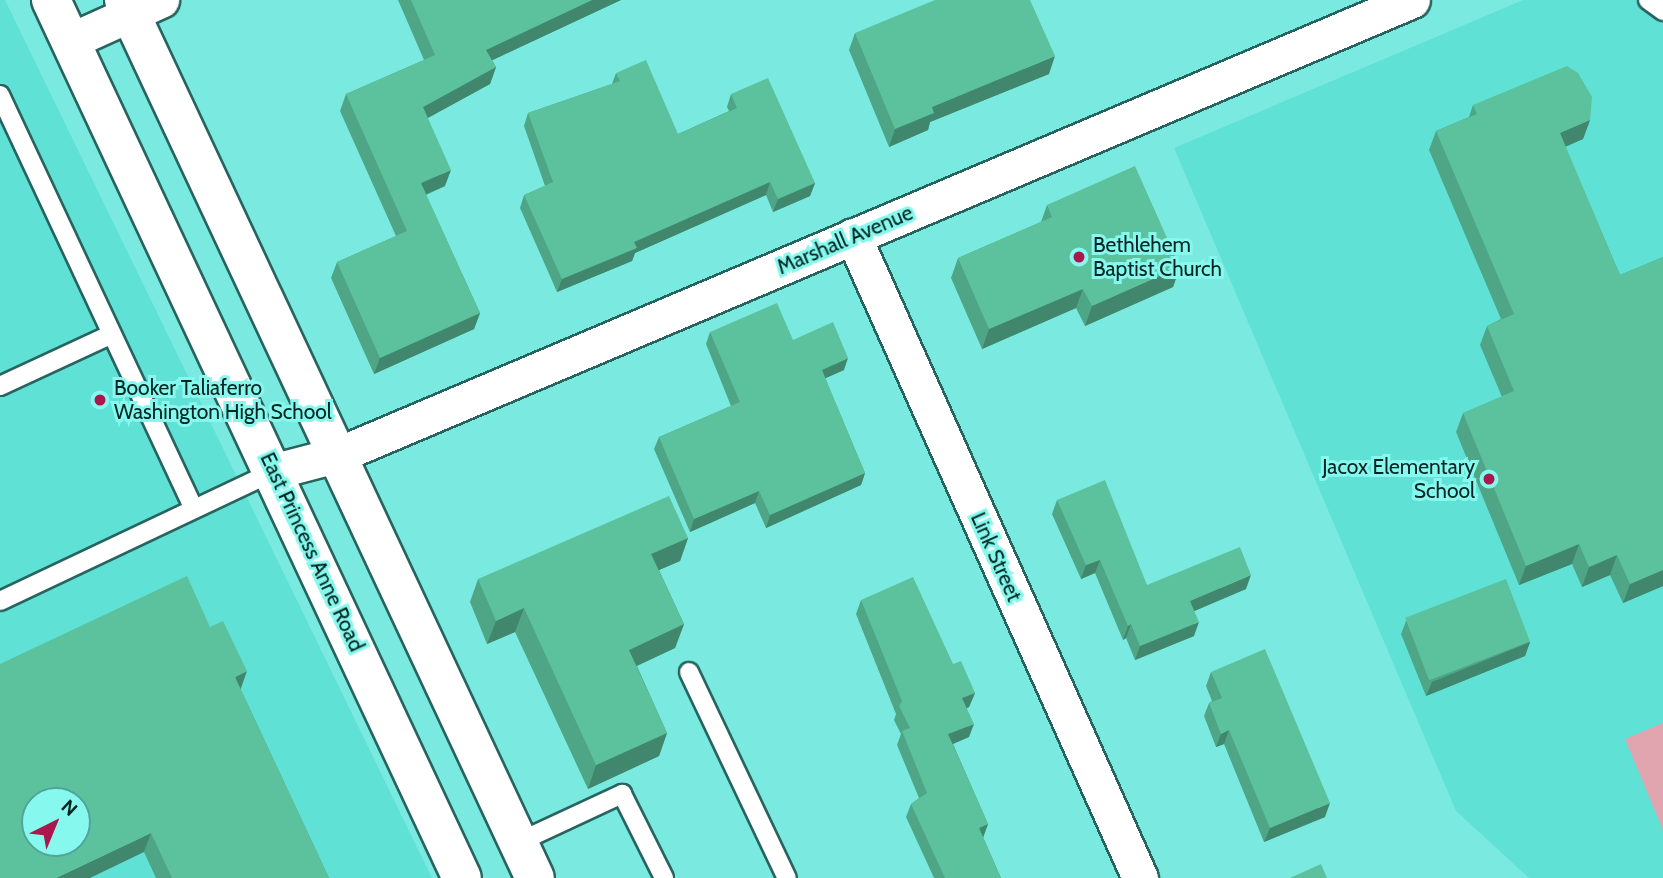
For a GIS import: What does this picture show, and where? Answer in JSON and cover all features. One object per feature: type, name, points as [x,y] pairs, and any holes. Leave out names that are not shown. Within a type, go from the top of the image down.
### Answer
[{"type":"main road","name":"East Princess Anne Road","points":[[51,0],[275,471],[462,878]]},
{"type":"main road","points":[[139,4],[340,454],[535,878]]},
{"type":"street","name":"Marshall Avenue","points":[[275,471],[340,454],[1412,0]]},
{"type":"street","points":[[70,41],[139,4]]},
{"type":"street","name":"Link Street","points":[[853,236],[1140,878]]},
{"type":"lane","points":[[1648,0],[1663,11]]},
{"type":"lane","points":[[0,95],[194,509]]},
{"type":"lane","points":[[0,386],[112,334]]},
{"type":"lane","points":[[0,601],[275,471]]},
{"type":"lane","points":[[689,672],[787,878]]},
{"type":"lane","points":[[519,842],[622,794],[664,878]]},
{"type":"shaded area","name":"Booker Taliaferro Washington High School","points":[[0,0],[5,0],[432,878],[0,878]]},
{"type":"shaded area","name":"Jacox Elementary School","points":[[1523,0],[1663,0],[1663,878],[1529,878],[1456,811],[1174,148]]},
{"type":"shaded area","points":[[1663,723],[1663,830],[1625,739]]},
{"type":"building","points":[[411,0],[592,0],[486,50],[496,67],[423,107],[451,170],[421,183],[480,313],[380,358],[337,262],[407,231],[346,94],[435,55]]},
{"type":"building","points":[[935,0],[1030,0],[1055,56],[932,107],[934,113],[895,129],[855,33]]},
{"type":"building","points":[[646,60],[678,134],[737,108],[731,94],[768,78],[815,183],[778,199],[770,182],[634,242],[637,248],[562,279],[524,195],[553,182],[528,113],[620,81],[616,73]]},
{"type":"building","points":[[1567,66],[1578,73],[1592,97],[1590,120],[1560,133],[1620,275],[1663,257],[1663,570],[1630,584],[1617,555],[1589,567],[1579,544],[1526,566],[1463,413],[1514,391],[1487,326],[1514,314],[1436,131],[1477,114],[1473,105]]},
{"type":"building","name":"Bethlehem Baptist Church","points":[[1135,166],[1180,267],[1092,306],[1083,289],[989,329],[958,258],[1052,217],[1047,205]]},
{"type":"building","points":[[777,303],[793,340],[833,322],[848,358],[822,370],[865,473],[770,515],[759,491],[694,519],[659,437],[740,402],[710,332]]},
{"type":"building","points":[[1105,480],[1147,585],[1240,547],[1251,575],[1190,601],[1199,622],[1140,646],[1131,624],[1128,626],[1100,560],[1086,565],[1057,500]]},
{"type":"building","points":[[669,496],[688,538],[651,554],[684,624],[629,650],[667,733],[596,765],[524,608],[496,621],[478,579]]},
{"type":"building","points":[[187,576],[210,627],[223,621],[247,671],[235,677],[329,878],[172,878],[151,833],[56,878],[0,878],[0,664]]},
{"type":"building","points":[[913,577],[953,664],[961,661],[975,693],[962,698],[974,724],[948,734],[988,824],[979,828],[1001,878],[945,878],[911,804],[927,793],[902,731],[910,728],[899,706],[902,701],[861,600]]},
{"type":"building","points":[[1506,579],[1530,642],[1429,680],[1405,618]]},
{"type":"building","points":[[1265,649],[1330,803],[1270,828],[1229,730],[1221,734],[1209,703],[1222,698],[1211,672]]},
{"type":"building","points":[[1321,864],[1327,878],[1290,878]]},
{"type":"place","name":"Bethlehem Baptist Church","points":[[1079,257]]},
{"type":"place","name":"Booker Taliaferro Washington High School","points":[[100,400]]},
{"type":"place","name":"Jacox Elementary School","points":[[1489,479]]}]
